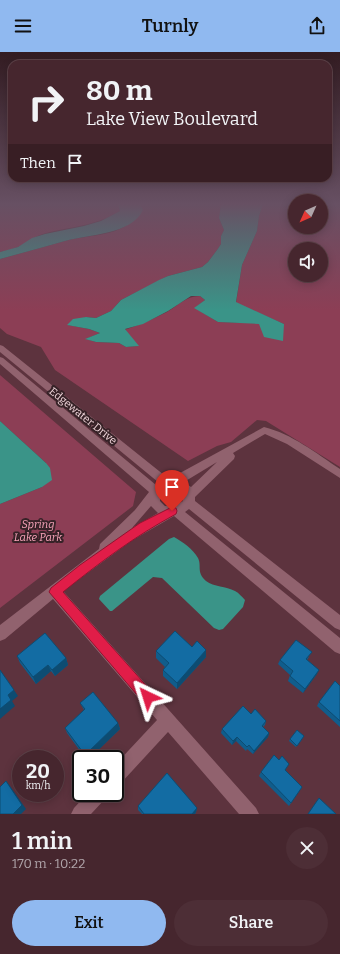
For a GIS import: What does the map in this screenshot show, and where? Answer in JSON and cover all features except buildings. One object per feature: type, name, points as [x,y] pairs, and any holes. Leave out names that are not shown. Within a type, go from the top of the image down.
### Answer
[{"type":"street","name":"Edgewater Drive","points":[[0,348],[170,483]]},
{"type":"street","points":[[0,353],[10,361],[17,362]]},
{"type":"street","name":"Edgewater Drive","points":[[0,360],[155,493]]},
{"type":"street","points":[[84,568],[139,513],[155,493],[170,483],[243,444],[264,430],[272,432],[340,474]]},
{"type":"street","points":[[0,634],[84,568],[145,525],[174,511],[182,509],[243,444]]},
{"type":"street","points":[[170,483],[185,488],[190,499],[340,623]]},
{"type":"street","points":[[155,493],[156,503],[158,506],[167,511],[174,511],[340,647]]},
{"type":"street","points":[[55,592],[250,814]]},
{"type":"street","points":[[124,766],[168,720]]},
{"type":"street","points":[[80,814],[91,802]]},
{"type":"green space","points":[[0,240],[31,240],[18,247],[0,252]]},
{"type":"green space","points":[[71,240],[221,240],[221,244],[208,262],[202,267],[168,276],[121,300],[111,311],[96,318],[86,317],[68,325],[89,329],[100,333],[86,339],[96,342],[119,343],[126,347],[138,346],[124,330],[162,315],[187,299],[195,296],[200,296],[205,300],[195,308],[218,322],[284,324],[236,303],[242,265],[253,240],[340,240],[340,467],[266,421],[257,420],[231,442],[217,446],[188,461],[55,370],[41,347],[7,334],[0,328],[0,259]]},
{"type":"green space","name":"Spring Lake Park","points":[[0,375],[136,492],[133,506],[0,608],[0,504],[42,487],[46,463],[0,421]]},
{"type":"shaded area","points":[[30,240],[72,240],[0,259],[0,252],[18,247]]},
{"type":"shaded area","points":[[221,240],[253,240],[242,265],[236,302],[284,324],[283,341],[264,337],[259,324],[218,322],[194,308],[205,300],[200,296],[191,296],[168,311],[143,324],[125,329],[139,346],[126,347],[119,343],[96,342],[85,339],[100,333],[89,329],[67,325],[73,319],[86,317],[96,318],[111,311],[121,300],[168,276],[202,267],[208,262],[221,244]]},
{"type":"shaded area","points":[[0,421],[46,463],[50,468],[52,480],[42,487],[0,504]]},
{"type":"shaded area","points":[[174,537],[188,546],[196,555],[199,561],[201,575],[206,581],[235,591],[245,600],[243,607],[223,629],[219,630],[214,628],[162,578],[153,577],[112,611],[110,611],[99,599],[100,596],[169,539]]},
{"type":"route","points":[[148,697],[55,592],[84,568],[143,526],[172,511]]}]
